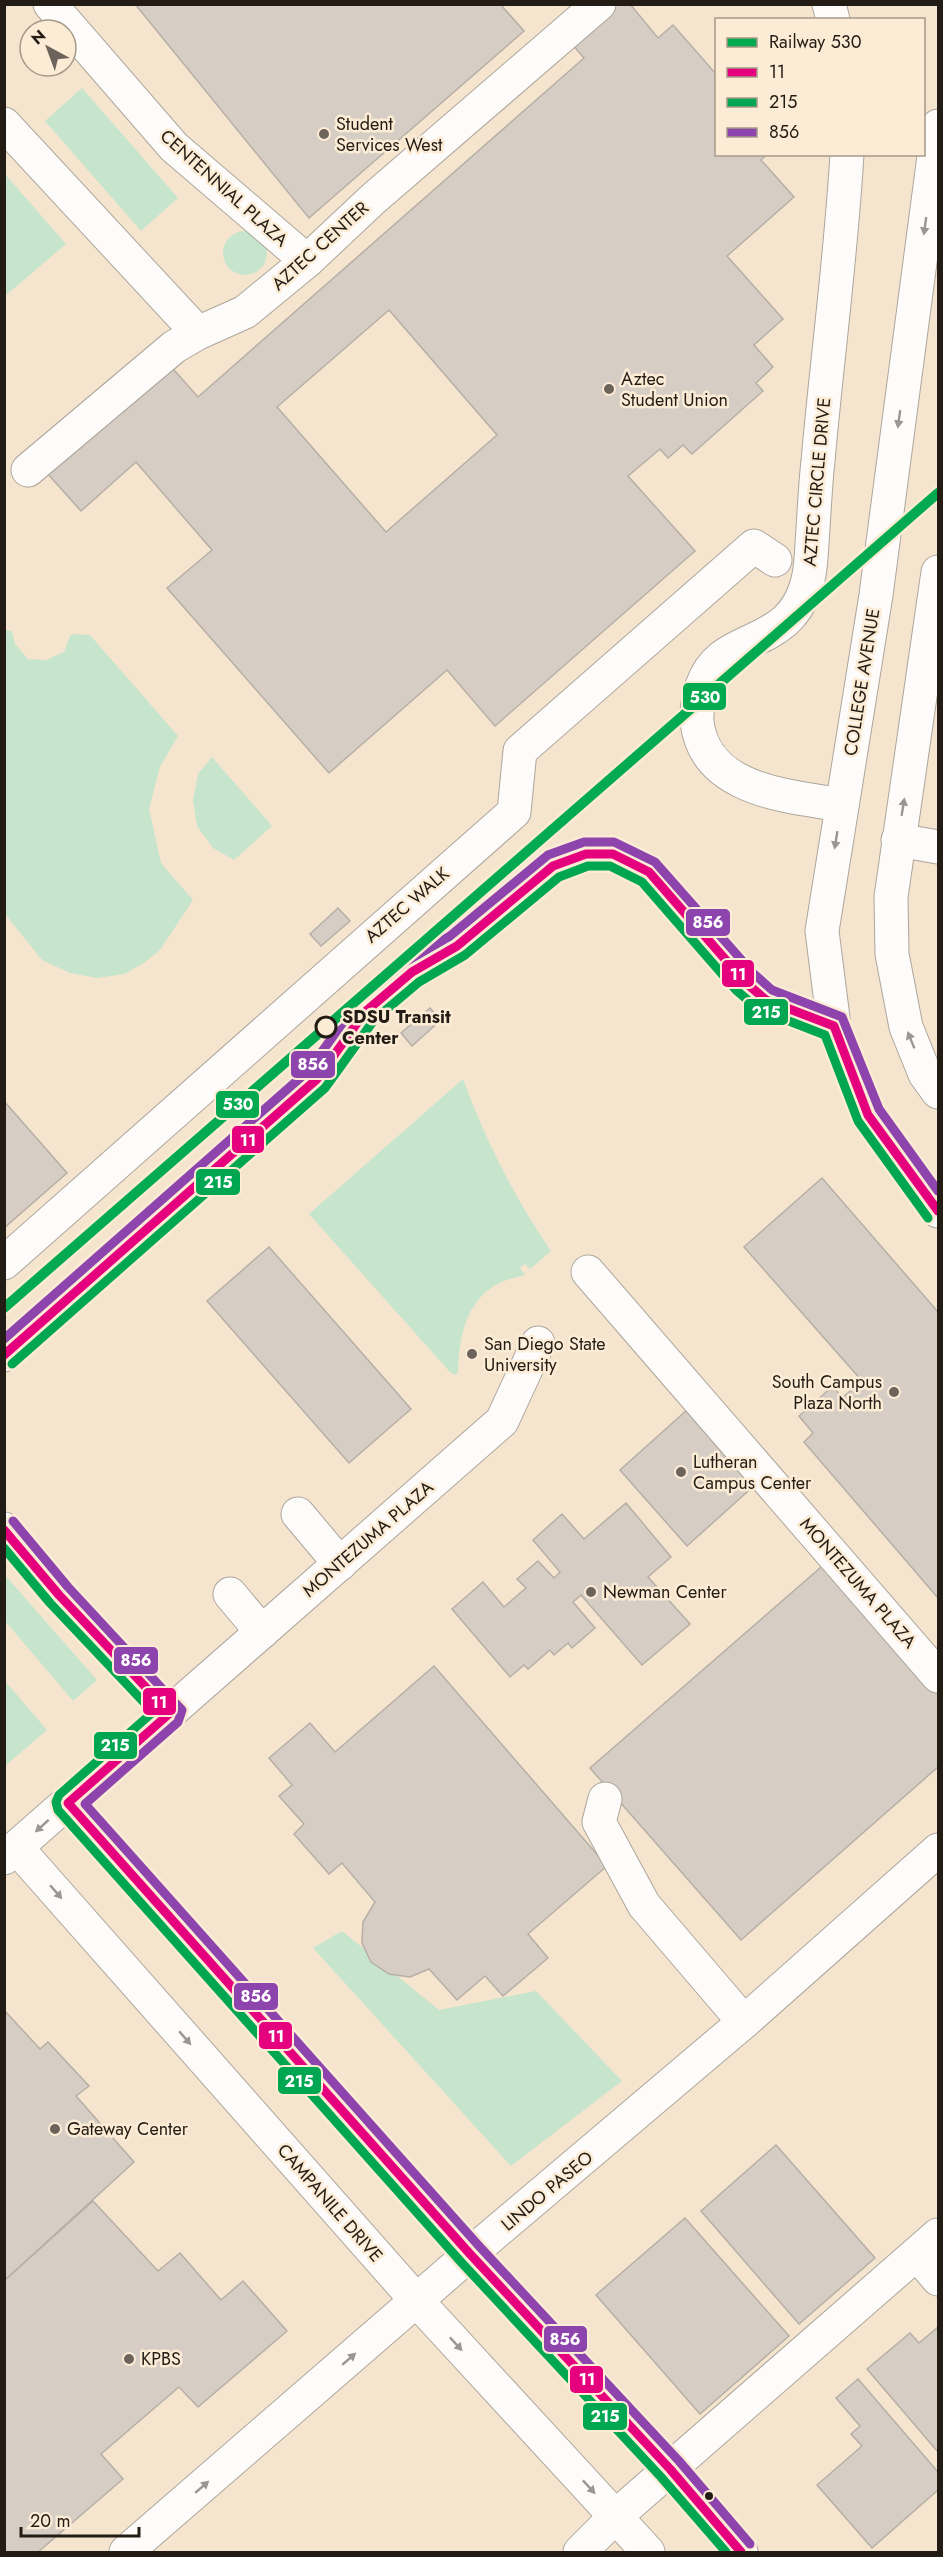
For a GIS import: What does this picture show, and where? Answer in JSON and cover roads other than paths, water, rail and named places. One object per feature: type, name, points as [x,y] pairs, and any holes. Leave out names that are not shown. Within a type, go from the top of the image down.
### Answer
[{"type":"street","name":"CENTENNIAL PLAZA","points":[[50,4],[174,147],[307,261]]},
{"type":"street","name":"AZTEC CENTER","points":[[28,470],[174,347],[198,333],[245,312],[307,261],[373,199],[600,4]]},
{"type":"street","points":[[4,124],[198,333]]},
{"type":"street","name":"COLLEGE AVENUE","points":[[939,126],[876,595],[822,931],[834,1026],[868,1115],[939,1211]]},
{"type":"street","name":"AZTEC CIRCLE DRIVE","points":[[842,805],[752,787],[731,776],[713,760],[702,741],[697,722],[698,701],[705,679],[719,657],[738,645],[768,633],[786,621],[801,601],[809,579],[817,463],[847,156]]},
{"type":"street","name":"AZTEC WALK","points":[[4,1263],[514,812],[520,751],[754,546],[775,560]]},
{"type":"street","points":[[939,572],[891,897],[891,954],[906,1027],[925,1074],[939,1092]]},
{"type":"street","points":[[898,840],[939,847]]},
{"type":"street","points":[[4,1355],[316,1079],[365,1012],[412,972],[457,946],[553,866],[586,854],[613,854],[649,872],[745,982],[765,1000],[834,1026]]},
{"type":"street","name":"MONTEZUMA PLAZA","points":[[588,1272],[939,1676]]},
{"type":"street","name":"MONTEZUMA PLAZA","points":[[11,1853],[502,1421],[538,1343]]},
{"type":"street","points":[[298,1514],[340,1564]]},
{"type":"street","points":[[4,1529],[59,1595],[170,1713]]},
{"type":"street","points":[[230,1594],[262,1632]]},
{"type":"street","points":[[605,1799],[599,1822],[644,1905],[744,2022]]},
{"type":"street","points":[[68,1803],[470,2254],[670,2469],[741,2553]]},
{"type":"street","name":"LINDO PASEO","points":[[126,2553],[470,2254],[744,2022],[939,1850]]},
{"type":"street","name":"CAMPANILE DRIVE","points":[[11,1853],[648,2553]]},
{"type":"street","points":[[580,2553],[616,2516],[928,2245],[939,2279]]},
{"type":"rail line","name":"530","points":[[4,1308],[938,493]]},
{"type":"place","name":"Student Services West","points":[[324,134]]},
{"type":"place","name":"Aztec Student Union","points":[[609,389]]},
{"type":"place","name":"SDSU Transit Center","points":[[326,1027]]},
{"type":"place","name":"San Diego State University","points":[[472,1354]]},
{"type":"place","name":"South Campus Plaza North","points":[[894,1392]]},
{"type":"place","name":"Lutheran Campus Center","points":[[681,1472]]},
{"type":"place","name":"Newman Center","points":[[591,1592]]},
{"type":"place","name":"Gateway Center","points":[[55,2129]]},
{"type":"place","name":"KPBS","points":[[129,2359]]}]
